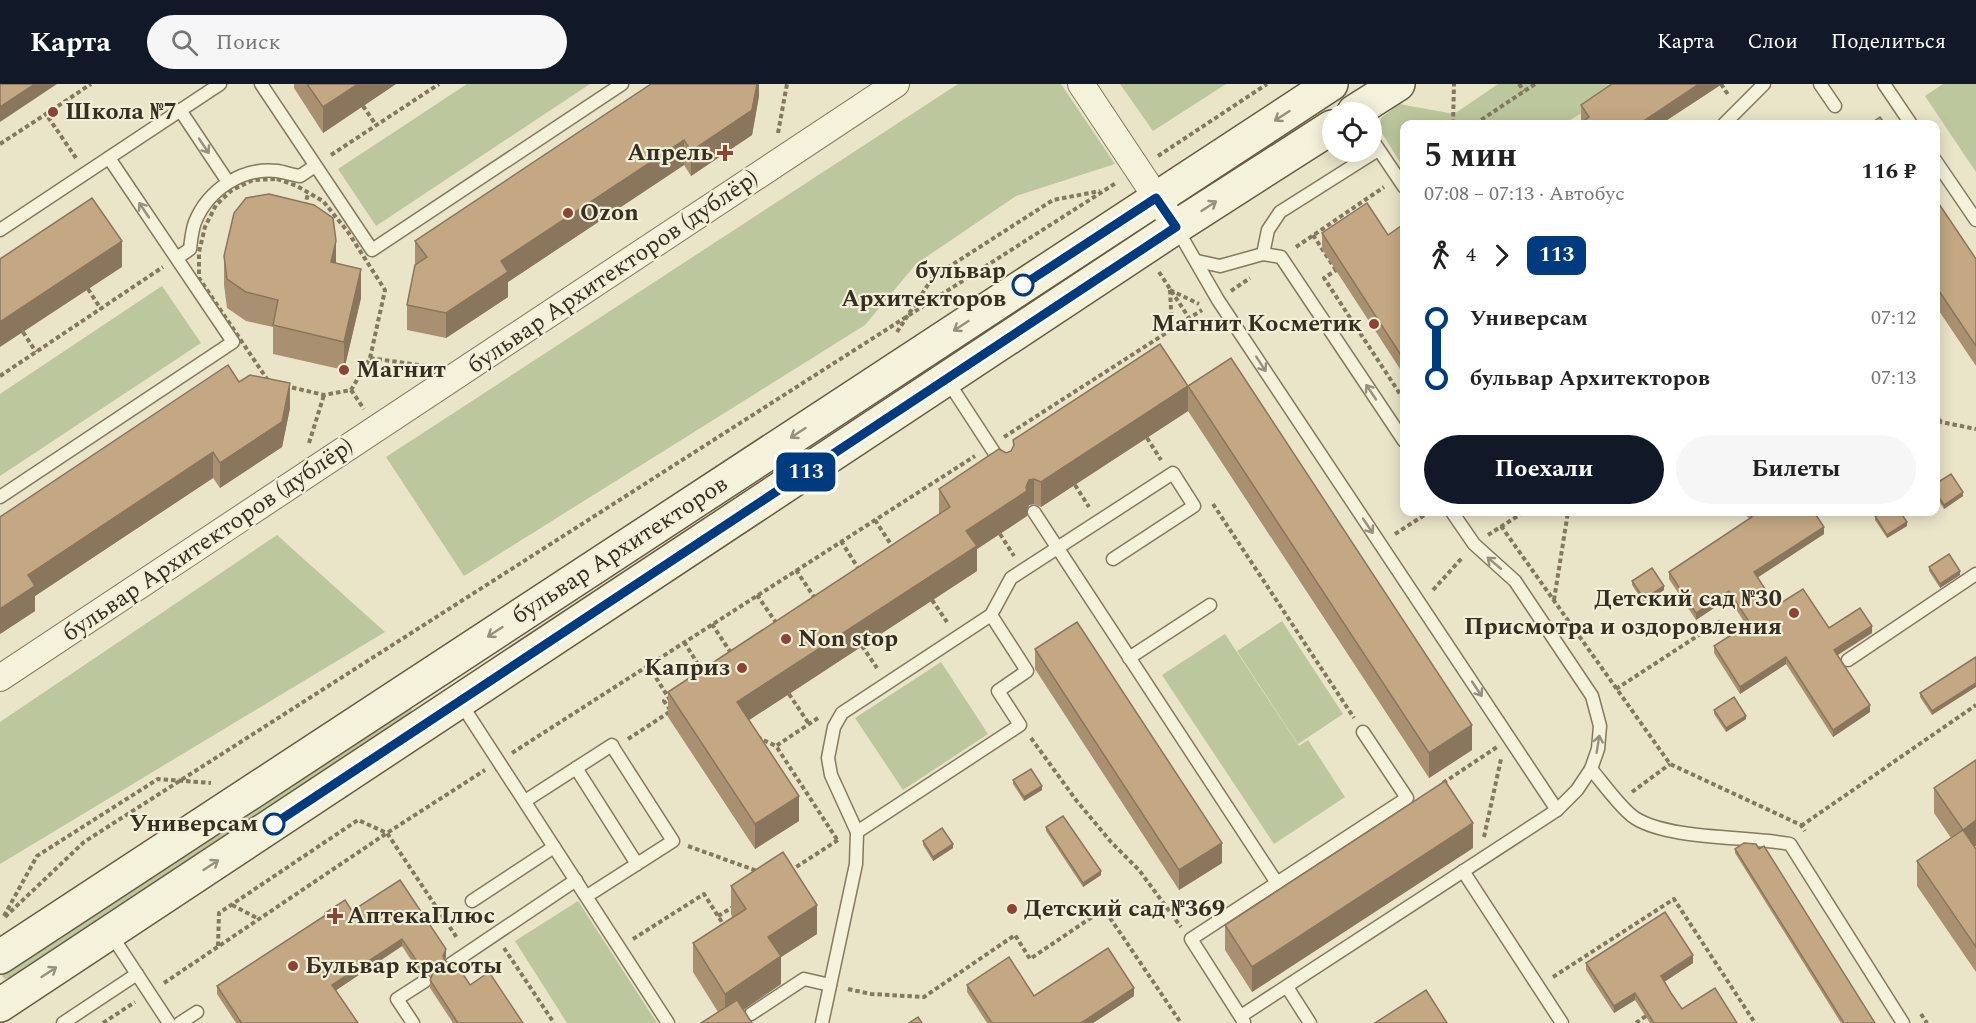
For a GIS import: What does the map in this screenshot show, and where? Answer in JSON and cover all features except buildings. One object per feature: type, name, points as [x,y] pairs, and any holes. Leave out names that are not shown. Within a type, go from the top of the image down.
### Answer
[{"type":"main road","name":"бульвар Архитекторов","points":[[0,957],[1331,84]]},
{"type":"main road","points":[[1370,102],[1398,84]]},
{"type":"main road","name":"бульвар Архитекторов","points":[[0,1005],[1176,227],[1322,133]]},
{"type":"street","name":"бульвар Архитекторов (дублёр)","points":[[0,678],[896,84]]},
{"type":"street","points":[[1081,84],[1176,227]]},
{"type":"lane","points":[[0,230],[220,84]]},
{"type":"lane","points":[[261,84],[372,250],[622,84]]},
{"type":"lane","points":[[1728,120],[1764,84]]},
{"type":"lane","points":[[1820,84],[1834,106]]},
{"type":"lane","points":[[1884,84],[1908,120]]},
{"type":"lane","points":[[180,110],[228,182]]},
{"type":"lane","points":[[1382,156],[1400,181]]},
{"type":"lane","points":[[0,497],[233,342],[109,158]]},
{"type":"lane","points":[[1263,254],[1268,230],[1280,212],[1359,162]]},
{"type":"lane","points":[[177,258],[190,249],[194,223],[208,199],[228,182],[251,172],[276,171],[300,176],[315,166]]},
{"type":"lane","points":[[1940,167],[1976,220]]},
{"type":"lane","points":[[1176,227],[1218,300],[1557,810]]},
{"type":"lane","points":[[1197,261],[1220,266],[1263,254],[1281,257],[1400,435]]},
{"type":"lane","points":[[946,379],[1006,470]]},
{"type":"lane","points":[[822,1023],[856,864],[857,832],[831,775],[828,758],[829,741],[842,713],[991,615],[1011,578],[1173,473],[1194,506],[1113,559]]},
{"type":"lane","points":[[1034,512],[1277,883]]},
{"type":"lane","points":[[1363,732],[1407,798],[1191,939],[1243,1020],[1287,987],[1557,810],[1577,790],[1591,770],[1598,748],[1600,726],[1592,696],[1515,581],[1474,544],[1455,516]]},
{"type":"lane","points":[[1848,660],[1976,574]]},
{"type":"lane","points":[[1129,658],[1210,605]]},
{"type":"lane","points":[[857,832],[1020,725],[998,691],[1028,671],[991,615]]},
{"type":"lane","points":[[459,701],[668,1023]]},
{"type":"lane","points":[[525,801],[612,745],[614,748],[673,841],[587,896]]},
{"type":"lane","points":[[576,768],[638,864]]},
{"type":"lane","points":[[1591,770],[1633,817],[1654,827],[1790,844],[1903,1023]]},
{"type":"lane","points":[[472,902],[555,847]]},
{"type":"lane","points":[[1463,871],[1539,987],[1558,1021]]},
{"type":"lane","points":[[451,964],[576,880]]},
{"type":"lane","points":[[110,932],[169,1023]]},
{"type":"lane","points":[[63,1023],[137,974]]},
{"type":"lane","points":[[750,1014],[804,979],[830,985]]},
{"type":"lane","points":[[413,1023],[398,999],[425,981]]},
{"type":"lane","points":[[1287,987],[1310,1023]]},
{"type":"lane","points":[[180,1023],[197,1012]]},
{"type":"path","points":[[0,144],[91,84]]},
{"type":"path","points":[[315,166],[439,84]]},
{"type":"path","points":[[776,144],[787,84]]},
{"type":"path","points":[[1,920],[84,842],[1104,191],[1266,84]]},
{"type":"path","points":[[1453,120],[1454,84]]},
{"type":"path","points":[[1519,84],[1524,91]]},
{"type":"path","points":[[1481,120],[1535,84]]},
{"type":"path","points":[[363,106],[376,125]]},
{"type":"path","points":[[46,114],[86,173]]},
{"type":"path","points":[[199,278],[199,252],[205,227],[216,205],[232,190],[253,180],[277,179],[297,186],[323,201],[348,232],[385,290],[370,358],[351,390],[324,395],[268,382]]},
{"type":"path","points":[[1218,300],[1313,235],[1400,183]]},
{"type":"path","points":[[895,335],[933,277],[1053,200],[1104,191]]},
{"type":"path","points":[[304,211],[308,193]]},
{"type":"path","points":[[1313,235],[1336,270]]},
{"type":"path","points":[[0,376],[177,258]]},
{"type":"path","points":[[1344,265],[1324,278],[1400,394]]},
{"type":"path","points":[[1158,272],[1189,318]]},
{"type":"path","points":[[88,289],[101,309]]},
{"type":"path","points":[[103,1023],[387,833],[1206,307],[1170,289]]},
{"type":"path","points":[[1170,289],[1172,329]]},
{"type":"path","points":[[23,332],[36,352]]},
{"type":"path","points":[[370,358],[428,366]]},
{"type":"path","points":[[351,390],[368,415]]},
{"type":"path","points":[[308,447],[324,395]]},
{"type":"path","points":[[1034,418],[1040,426]]},
{"type":"path","points":[[1940,420],[1976,429]]},
{"type":"path","points":[[1147,438],[1166,467]]},
{"type":"path","points":[[1075,485],[1094,514]]},
{"type":"path","points":[[1208,496],[1363,732]]},
{"type":"path","points":[[1380,544],[1423,516]]},
{"type":"path","points":[[1554,600],[1567,516]]},
{"type":"path","points":[[875,520],[899,556]]},
{"type":"path","points":[[1501,526],[1670,765],[1801,825],[1976,705]]},
{"type":"path","points":[[1000,534],[1019,564]]},
{"type":"path","points":[[841,541],[865,579]]},
{"type":"path","points":[[796,570],[821,608]]},
{"type":"path","points":[[758,595],[778,627]]},
{"type":"path","points":[[932,600],[952,631]]},
{"type":"path","points":[[1617,689],[1722,620]]},
{"type":"path","points":[[712,624],[736,660]]},
{"type":"path","points":[[684,642],[705,675]]},
{"type":"path","points":[[862,646],[882,676]]},
{"type":"path","points":[[648,665],[677,710]]},
{"type":"path","points":[[789,694],[809,724]]},
{"type":"path","points":[[614,748],[671,711],[664,702],[669,698]]},
{"type":"path","points":[[1020,725],[1083,808],[1111,842],[1139,870],[1191,939]]},
{"type":"path","points":[[747,732],[776,746]]},
{"type":"path","points":[[1479,861],[1504,743]]},
{"type":"path","points":[[1618,801],[1670,765]]},
{"type":"path","points":[[784,778],[793,772]]},
{"type":"path","points":[[1,920],[37,856],[158,779],[212,783]]},
{"type":"path","points":[[218,946],[219,913],[358,820],[387,833],[467,953]]},
{"type":"path","points":[[787,872],[838,840]]},
{"type":"path","points":[[673,841],[767,875]]},
{"type":"path","points":[[620,948],[704,894],[728,932]]},
{"type":"path","points":[[1539,987],[1674,899],[1755,1023]]},
{"type":"path","points":[[718,916],[738,904]]},
{"type":"path","points":[[232,905],[259,919]]},
{"type":"path","points":[[830,985],[871,994],[924,996],[1015,935],[1030,959],[1104,909],[1181,1023]]},
{"type":"path","points":[[495,935],[554,1023]]},
{"type":"path","points":[[1636,1023],[1646,1016]]},
{"type":"green space","points":[[467,84],[590,84],[376,226],[338,169]]},
{"type":"green space","points":[[958,84],[1061,84],[1115,164],[1016,196],[916,264],[865,325],[464,576],[386,457]]},
{"type":"green space","points":[[1120,84],[1226,84],[1153,131]]},
{"type":"green space","points":[[1498,84],[1628,84],[1570,120],[1400,120],[1400,162],[1382,133],[1382,117],[1399,104],[1454,114]]},
{"type":"green space","points":[[1943,84],[1976,84],[1976,172],[1925,96]]},
{"type":"green space","points":[[162,286],[201,343],[0,476],[0,394]]},
{"type":"green space","points":[[277,535],[385,632],[0,864],[0,722]]},
{"type":"green space","points":[[1282,621],[1343,714],[1298,744],[1237,651]]},
{"type":"green space","points":[[1225,634],[1299,746],[1308,740],[1345,797],[1274,844],[1162,675]]},
{"type":"green space","points":[[941,662],[988,734],[903,790],[855,718]]},
{"type":"green space","points":[[410,706],[412,709],[410,716],[17,976],[5,979],[2,976],[10,965]]},
{"type":"green space","points":[[578,901],[657,1023],[567,1023],[515,941]]},
{"type":"bus line","name":"113","points":[[274,824],[1176,227],[1156,198],[1023,285]]},
{"type":"place","name":"Школа №7","points":[[53,112]]},
{"type":"place","name":"Апрель","points":[[725,153]]},
{"type":"place","name":"Ozon","points":[[568,213]]},
{"type":"place","name":"бульвар Архитекторов","points":[[1023,285]]},
{"type":"place","name":"Магнит Косметик","points":[[1374,324]]},
{"type":"place","name":"Магнит","points":[[344,370]]},
{"type":"place","name":"Детский сад №30 Присмотра и оздоровления","points":[[1794,613]]},
{"type":"place","name":"Non stop","points":[[786,639]]},
{"type":"place","name":"Каприз","points":[[742,668]]},
{"type":"place","name":"Универсам","points":[[274,824]]},
{"type":"place","name":"Детский сад №369","points":[[1012,909]]},
{"type":"place","name":"АптекаПлюс","points":[[335,916]]},
{"type":"place","name":"Бульвар красоты","points":[[293,966]]}]
